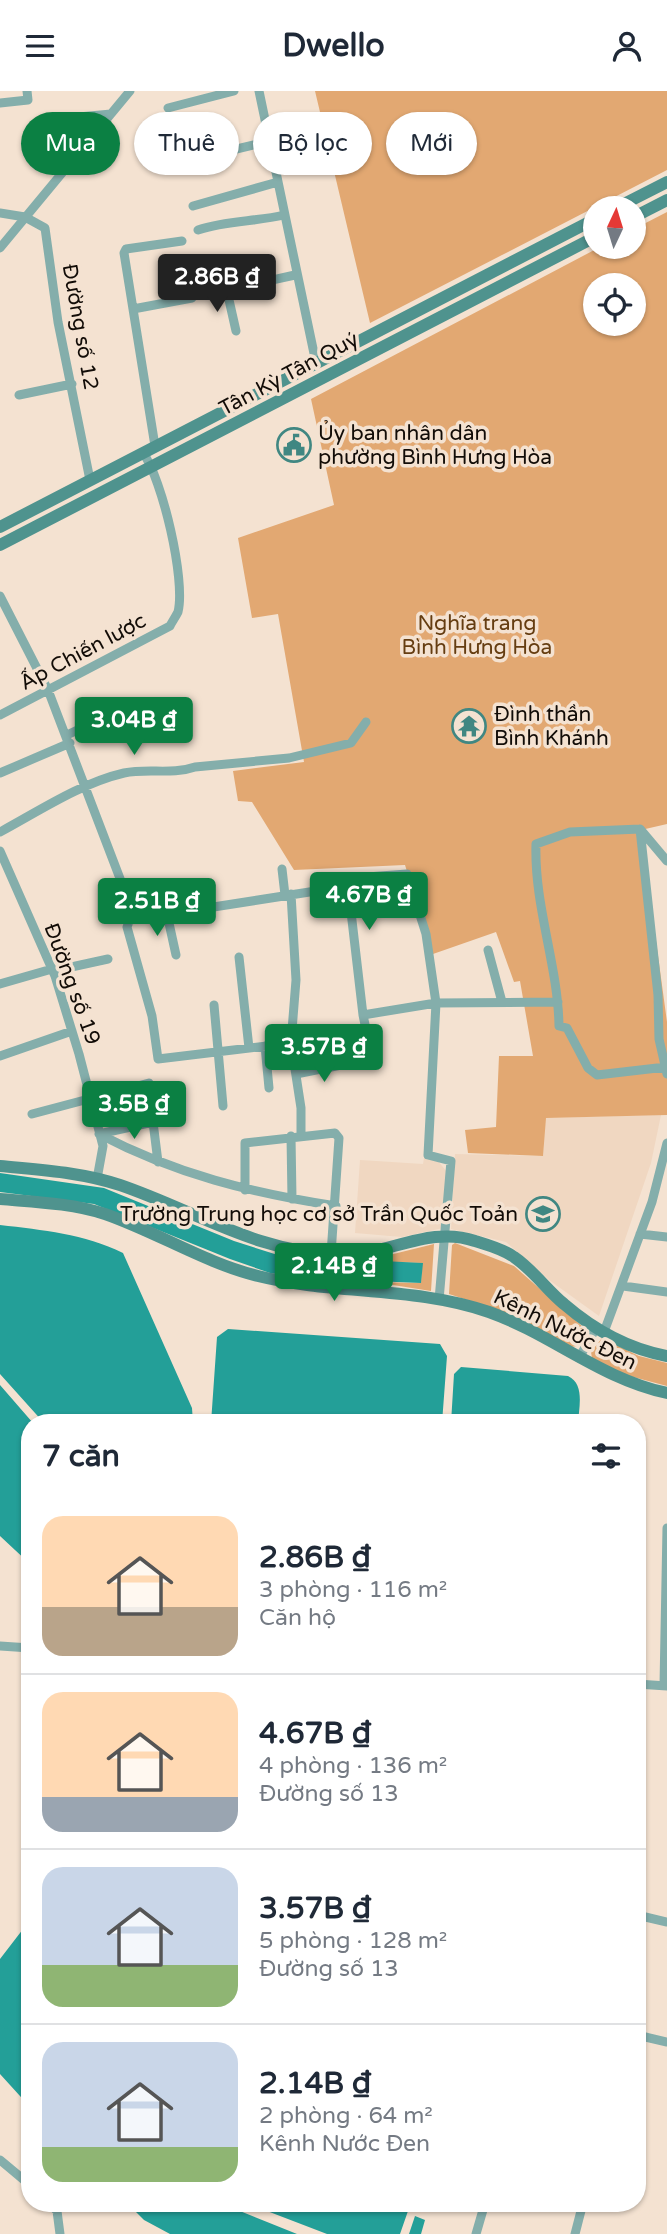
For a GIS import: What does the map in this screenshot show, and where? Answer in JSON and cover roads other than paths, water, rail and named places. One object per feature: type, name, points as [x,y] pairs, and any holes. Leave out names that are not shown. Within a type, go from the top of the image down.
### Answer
[{"type":"main road","points":[[640,196],[667,182]]},
{"type":"main road","points":[[646,211],[667,200]]},
{"type":"main road","name":"Tân Kỳ Tân Quý","points":[[0,527],[583,225]]},
{"type":"main road","name":"Tân Kỳ Tân Quý","points":[[0,545],[583,243]]},
{"type":"main road","name":"Kênh Nước Đen","points":[[0,1166],[97,1179],[133,1190],[256,1242],[294,1250],[331,1254],[373,1252],[445,1235],[474,1241],[514,1257],[561,1302],[600,1330],[633,1347],[667,1356]]},
{"type":"main road","name":"Kênh Nước Đen","points":[[0,1199],[69,1206],[104,1214],[254,1275],[439,1300],[512,1321],[625,1382],[667,1393]]},
{"type":"street","points":[[113,112],[130,91]]},
{"type":"street","points":[[168,108],[234,91]]},
{"type":"street","points":[[259,91],[264,112]]},
{"type":"street","points":[[0,103],[27,95]]},
{"type":"street","points":[[0,248],[60,175]]},
{"type":"street","points":[[277,175],[295,275],[316,363]]},
{"type":"street","points":[[193,206],[278,182]]},
{"type":"street","points":[[0,213],[25,217]]},
{"type":"street","points":[[198,230],[234,220],[258,221],[284,215]]},
{"type":"street","name":"Đường số 12","points":[[25,217],[45,228],[58,322],[90,480]]},
{"type":"street","points":[[149,450],[124,251],[182,241]]},
{"type":"street","points":[[204,295],[295,275]]},
{"type":"street","points":[[227,291],[236,331]]},
{"type":"street","points":[[133,309],[191,298]]},
{"type":"street","points":[[19,395],[72,384]]},
{"type":"street","name":"Ấp Chiến lược","points":[[0,715],[170,626],[178,612],[180,586],[172,540],[149,450]]},
{"type":"street","points":[[0,596],[2,608],[48,689],[88,786],[127,898],[132,914],[127,927],[152,1016],[158,1059],[291,1043]]},
{"type":"street","points":[[0,773],[109,715]]},
{"type":"street","points":[[0,832],[88,786],[124,773],[150,770],[181,772],[195,767],[289,758],[351,743],[366,722]]},
{"type":"street","points":[[640,829],[667,861]]},
{"type":"street","points":[[640,829],[658,995],[659,1039],[666,1071],[602,1076],[593,1072],[567,1028],[559,1026],[558,1002],[542,912],[536,844],[570,832],[640,829]]},
{"type":"street","name":"Đường số 19","points":[[0,851],[4,868],[52,970],[72,1031],[103,1146],[97,1179]]},
{"type":"street","points":[[282,869],[288,895],[296,980],[291,1043],[296,1075],[292,1199]]},
{"type":"street","points":[[373,1063],[363,1015],[348,881],[354,878],[407,874],[426,934],[436,1003],[428,1156],[451,1161],[439,1300]]},
{"type":"street","points":[[130,920],[348,886]]},
{"type":"street","points":[[167,914],[176,955]]},
{"type":"street","points":[[488,950],[502,1002]]},
{"type":"street","points":[[239,957],[249,1048]]},
{"type":"street","points":[[0,984],[108,959]]},
{"type":"street","points":[[363,1015],[436,1003],[558,1002]]},
{"type":"street","points":[[214,1005],[223,1106]]},
{"type":"street","points":[[0,1056],[72,1031]]},
{"type":"street","points":[[265,1046],[269,1088]]},
{"type":"street","points":[[296,1075],[346,1064]]},
{"type":"street","points":[[33,1114],[149,1083]]},
{"type":"street","points":[[99,1134],[153,1122],[158,1162]]},
{"type":"street","points":[[245,1190],[245,1143],[296,1135],[335,1133],[338,1138],[336,1206],[331,1254]]},
{"type":"street","points":[[99,1134],[158,1162],[245,1190],[336,1206]]},
{"type":"street","points":[[579,1358],[600,1330],[623,1286],[652,1202],[667,1143]]},
{"type":"street","points":[[640,1234],[667,1237]]},
{"type":"street","points":[[623,1286],[667,1292]]},
{"type":"street","points":[[646,1685],[665,1685],[667,1528]]},
{"type":"street","points":[[0,1646],[21,1647]]},
{"type":"street","points":[[646,1917],[667,1922]]},
{"type":"street","points":[[646,2037],[667,2042]]},
{"type":"street","points":[[0,2160],[21,2178]]},
{"type":"street","points":[[57,2212],[60,2232]]},
{"type":"street","points":[[476,2234],[482,2212]]},
{"type":"street","points":[[575,2234],[581,2212]]},
{"type":"water","points":[[0,1173],[104,1188],[234,1241],[281,1256],[423,1263],[421,1283],[299,1278],[270,1273],[94,1204],[0,1192]]},
{"type":"water","points":[[0,1225],[78,1237],[123,1253],[192,1414],[36,1414],[0,1374]]},
{"type":"water","points":[[228,1329],[440,1344],[447,1356],[443,1414],[212,1414],[217,1337]]},
{"type":"water","points":[[461,1367],[568,1376],[577,1384],[579,1390],[579,1414],[452,1414],[454,1374]]},
{"type":"water","points":[[0,1385],[25,1414],[21,1414],[21,1556],[0,1536]]},
{"type":"water","points":[[21,1932],[21,2097],[0,2074],[0,1959]]},
{"type":"water","points":[[136,2212],[242,2212],[297,2234],[170,2234],[144,2220]]},
{"type":"water","points":[[270,2212],[408,2212],[400,2234],[327,2234]]},
{"type":"water","points":[[415,2216],[425,2220],[421,2234],[409,2234]]},
{"type":"place","name":"Ủy ban nhân dân phường Bình Hưng Hòa","points":[[294,445]]},
{"type":"place","name":"Đình thần Bình Khánh","points":[[469,726]]},
{"type":"place","name":"Trường Trung học cơ sở Trần Quốc Toản","points":[[543,1214]]},
{"type":"park label","name":"Nghĩa trang Bình Hưng Hòa","points":[[477,635]]}]
